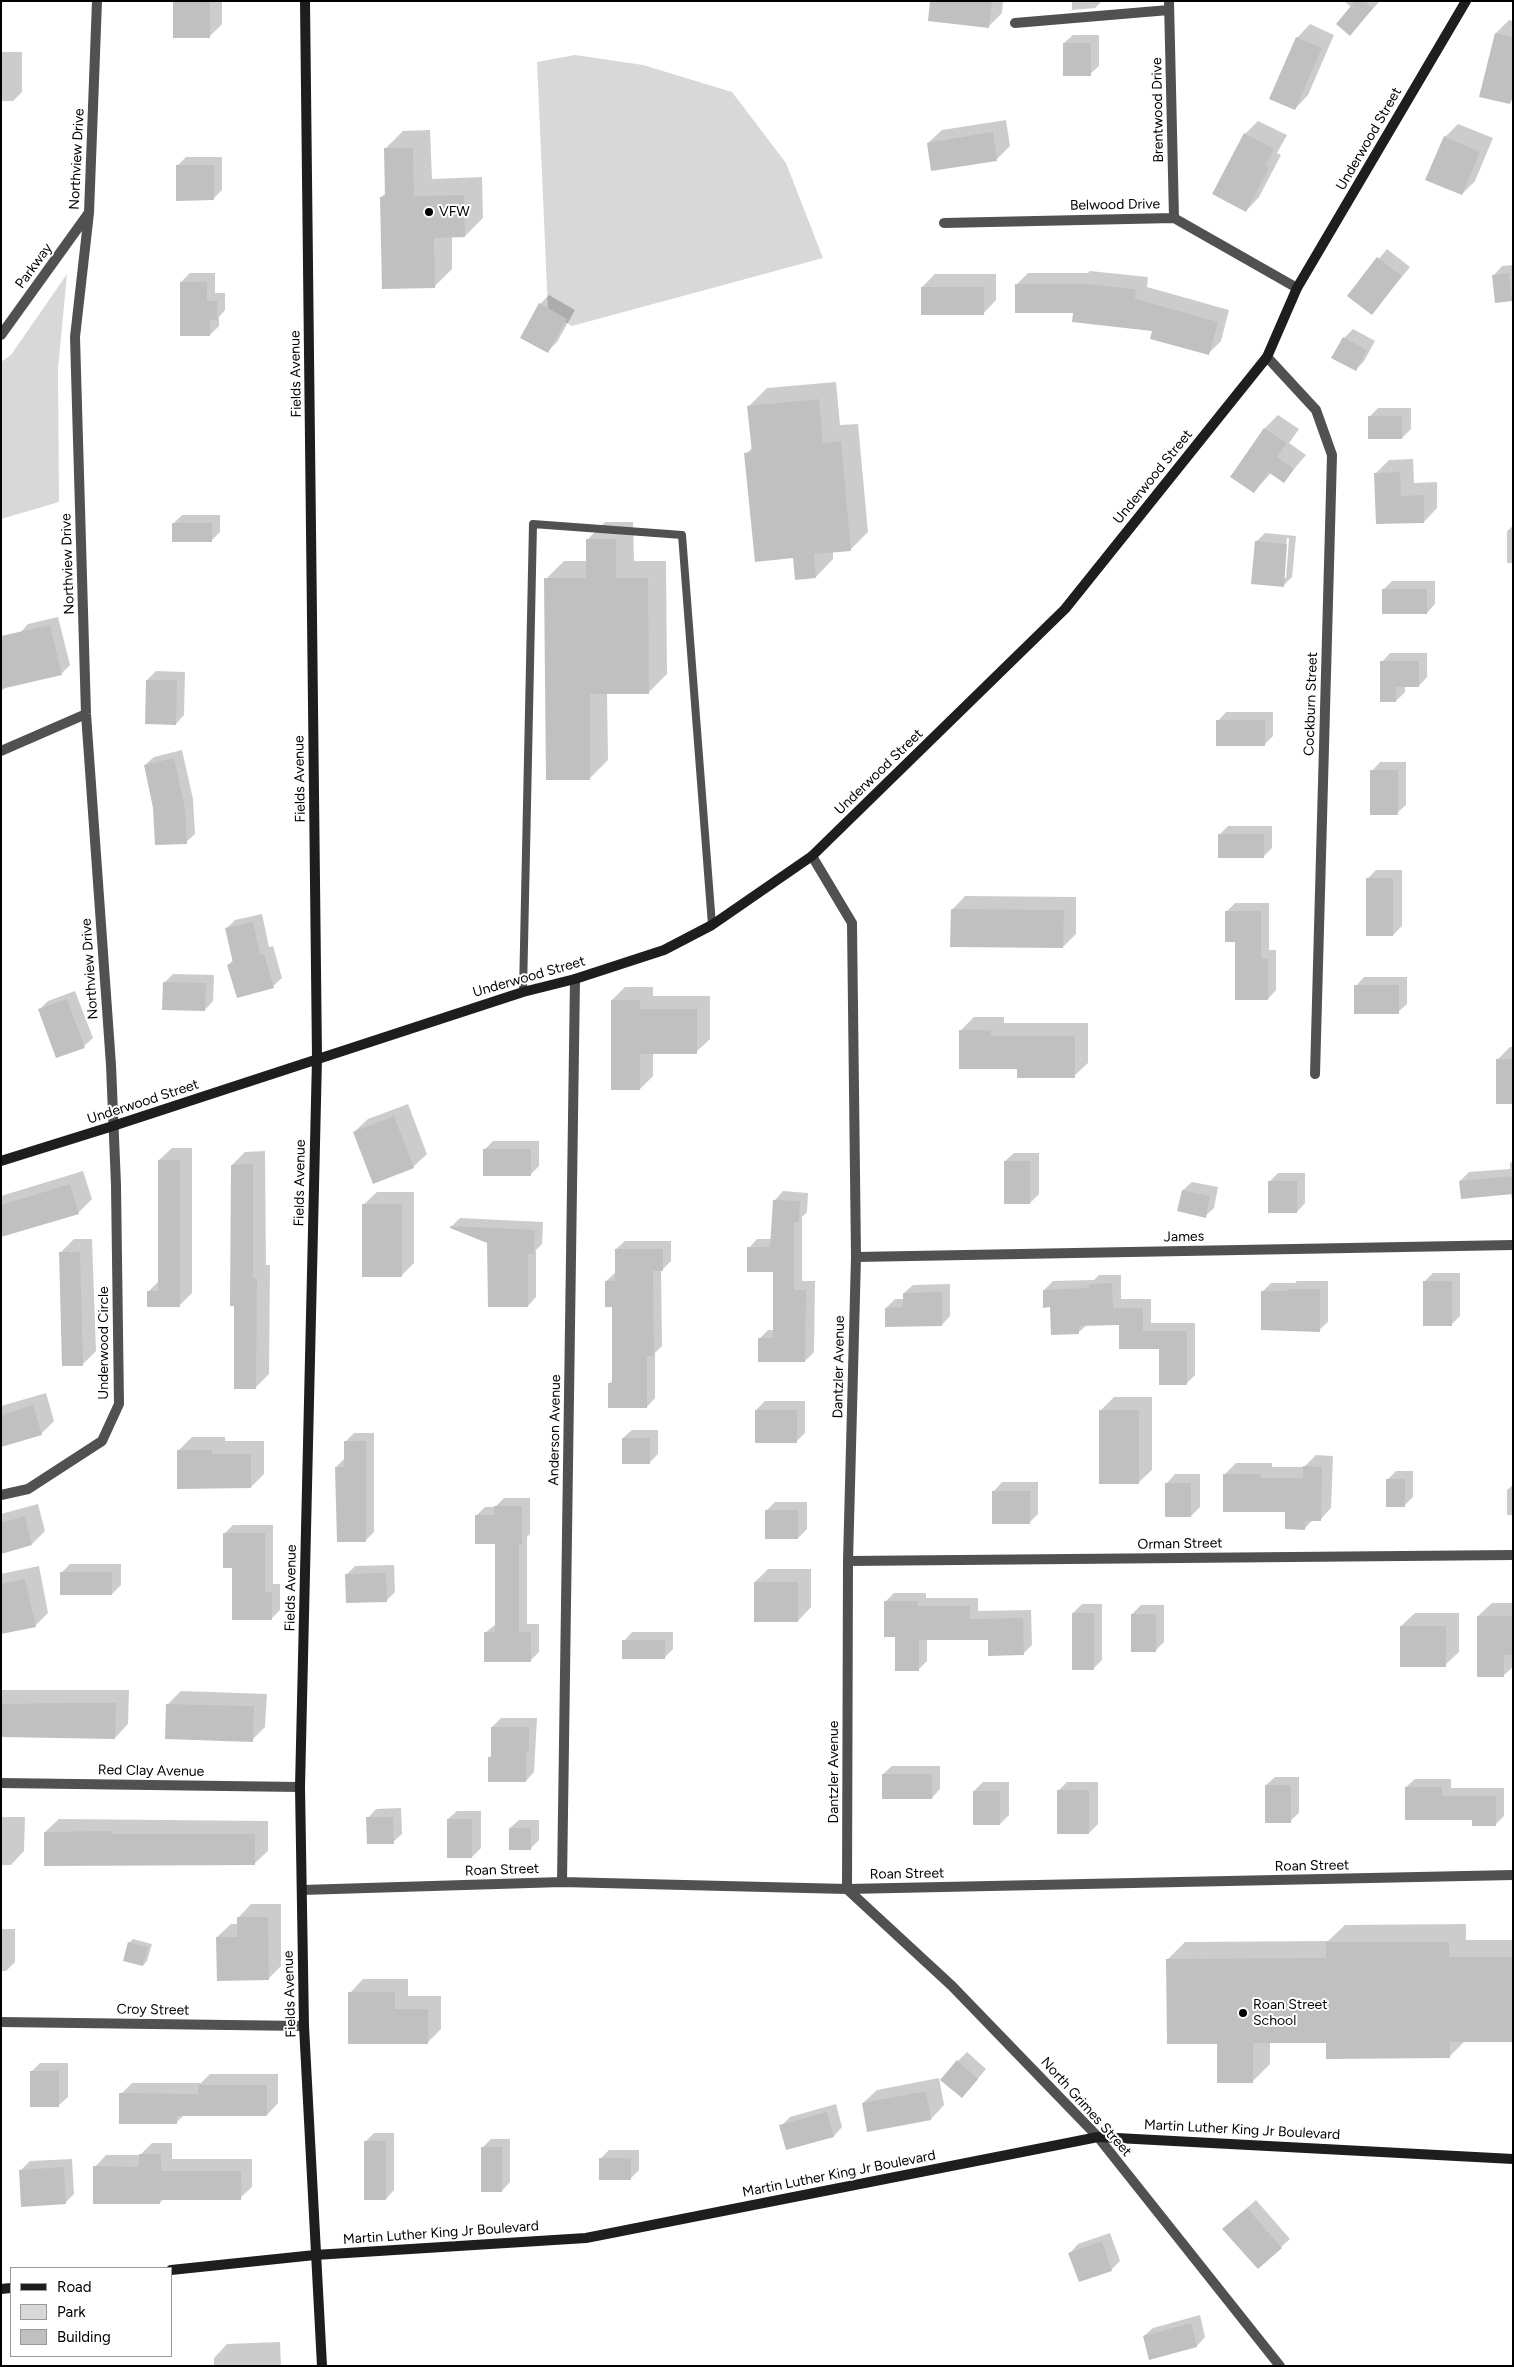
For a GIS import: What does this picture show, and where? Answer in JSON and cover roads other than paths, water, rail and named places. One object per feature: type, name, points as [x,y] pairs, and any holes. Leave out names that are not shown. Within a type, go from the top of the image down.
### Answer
[{"type":"street","name":"Northview Drive","points":[[97,1],[89,213],[75,337],[86,714],[111,1065],[113,1126]]},
{"type":"street","name":"Fields Avenue","points":[[305,1],[317,1058],[300,1787],[304,2026],[322,2366]]},
{"type":"street","name":"Underwood Street","points":[[1,1161],[523,992],[575,979],[664,950],[712,925],[812,856],[1065,609],[1267,357],[1298,288],[1466,1]]},
{"type":"street","points":[[1015,23],[1169,5]]},
{"type":"street","name":"Brentwood Drive","points":[[1169,5],[1174,218]]},
{"type":"street","name":"Parkway","points":[[1,335],[89,213]]},
{"type":"street","name":"Belwood Drive","points":[[944,222],[1174,218],[1298,288]]},
{"type":"street","name":"Cockburn Street","points":[[1267,357],[1316,410],[1332,455],[1315,1074]]},
{"type":"street","points":[[1,751],[86,714]]},
{"type":"street","name":"Dantzler Avenue","points":[[812,856],[852,923],[856,1257],[848,1561],[847,1889]]},
{"type":"street","name":"Anderson Avenue","points":[[562,1882],[575,979]]},
{"type":"street","name":"Underwood Circle","points":[[1,1495],[28,1489],[102,1442],[119,1404],[113,1126]]},
{"type":"street","name":"James","points":[[856,1257],[1513,1245]]},
{"type":"street","name":"Orman Street","points":[[848,1561],[1513,1555]]},
{"type":"street","name":"Red Clay Avenue","points":[[1,1783],[300,1787]]},
{"type":"street","name":"Roan Street","points":[[302,1890],[562,1882],[847,1889],[1513,1875]]},
{"type":"street","name":"North Grimes Street","points":[[847,1889],[952,1986],[1098,2137],[1280,2366]]},
{"type":"street","name":"Croy Street","points":[[1,2022],[304,2026]]},
{"type":"street","name":"Martin Luther King Jr Boulevard","points":[[172,2270],[315,2255],[586,2238],[1098,2137],[1513,2159]]},
{"type":"lane","points":[[523,992],[533,524],[682,535],[712,925]]},
{"type":"place","name":"VFW","points":[[429,212]]},
{"type":"place","name":"Roan Street School","points":[[1243,2013]]}]
